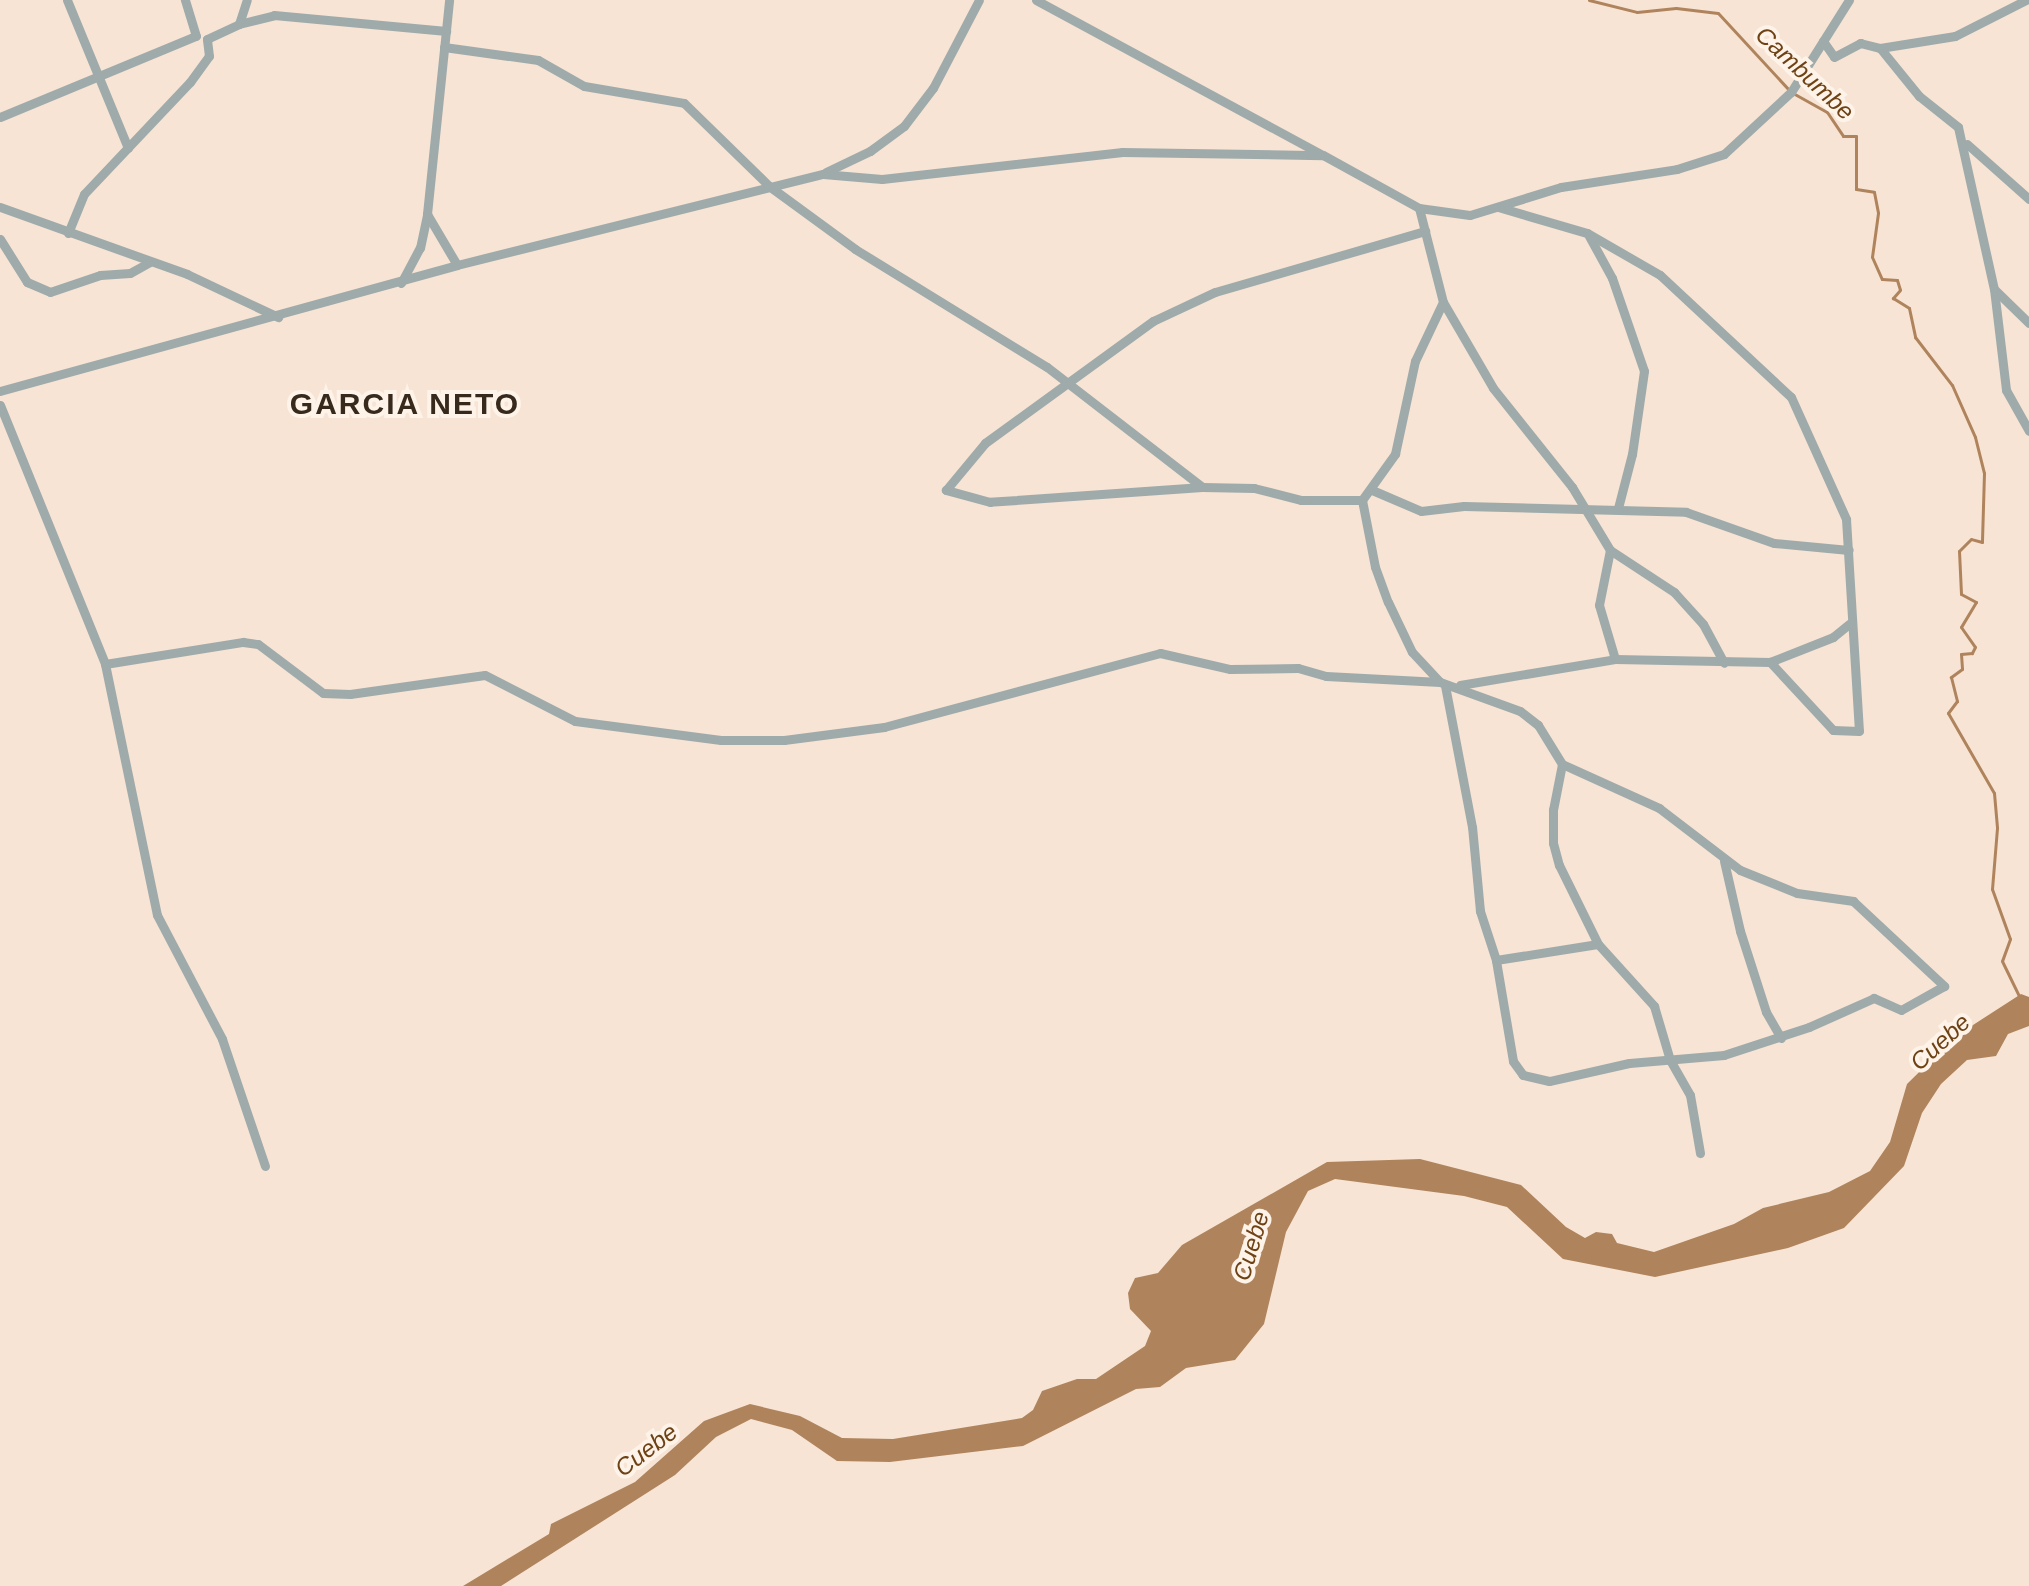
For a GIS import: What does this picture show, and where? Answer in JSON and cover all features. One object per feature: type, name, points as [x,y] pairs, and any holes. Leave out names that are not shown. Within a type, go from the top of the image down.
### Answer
[{"type":"street","points":[[67,0],[128,148]]},
{"type":"street","points":[[185,0],[196,36]]},
{"type":"street","points":[[239,24],[247,0]]},
{"type":"street","points":[[401,283],[420,248],[427,214],[449,0]]},
{"type":"street","points":[[0,391],[278,317],[457,265],[823,174],[870,151],[904,126],[933,88],[979,0]]},
{"type":"street","points":[[1036,0],[1419,208],[1452,215],[1497,206],[1561,187],[1677,169],[1724,154],[1791,92],[1849,0]]},
{"type":"street","points":[[1823,41],[1834,57],[1860,43],[1880,48],[1955,36],[2026,0]]},
{"type":"street","points":[[0,117],[196,36],[207,39],[239,24],[274,15],[446,31]]},
{"type":"street","points":[[68,233],[84,194],[209,56],[207,39]]},
{"type":"street","points":[[444,47],[538,60],[584,86],[673,98],[699,117],[769,186],[855,249],[1069,382],[1202,487]]},
{"type":"street","points":[[1880,48],[1919,96],[1958,127],[1965,142],[1994,289],[2006,390],[2029,431]]},
{"type":"street","points":[[1965,142],[2029,199]]},
{"type":"street","points":[[823,174],[882,179],[1061,155],[1122,152],[1323,155]]},
{"type":"street","points":[[1497,206],[1587,233],[1685,294],[1791,397],[1846,519],[1849,624],[1861,725],[1856,733],[1833,730],[1770,662]]},
{"type":"street","points":[[0,207],[150,262],[278,317]]},
{"type":"street","points":[[1419,208],[1443,302],[1511,415],[1585,508],[1610,550],[1674,592],[1703,624],[1724,663]]},
{"type":"street","points":[[427,214],[457,265]]},
{"type":"street","points":[[1425,231],[1215,292],[1153,321],[985,443],[963,464],[947,493],[990,502],[1202,487],[1254,488],[1301,500],[1362,500],[1395,454],[1415,361],[1443,302]]},
{"type":"street","points":[[1587,233],[1612,278],[1644,371],[1632,454],[1618,508]]},
{"type":"street","points":[[0,239],[27,282],[50,292],[100,275],[130,273],[150,262]]},
{"type":"street","points":[[1994,289],[2029,323]]},
{"type":"street","points":[[0,405],[105,664],[157,915],[222,1039],[265,1166]]},
{"type":"street","points":[[1372,490],[1421,511],[1464,506],[1501,511],[1618,508],[1686,512],[1774,543],[1849,550]]},
{"type":"street","points":[[105,664],[243,642],[258,644],[323,693],[350,694],[485,675],[575,721],[721,740],[784,740],[884,727],[1160,653],[1230,669],[1298,668],[1326,676],[1442,684],[1457,686],[1520,711],[1538,725],[1562,764],[1659,808],[1724,861],[1797,893],[1853,901],[1944,984],[1901,1010],[1874,998],[1781,1038],[1724,1055],[1587,1069],[1549,1081],[1523,1075],[1513,1061],[1496,960],[1480,911],[1472,827],[1442,684],[1412,652],[1388,602],[1375,567],[1362,500]]},
{"type":"street","points":[[1610,550],[1599,605],[1615,659]]},
{"type":"street","points":[[1457,686],[1615,659],[1770,662],[1833,637],[1849,624]]},
{"type":"street","points":[[1833,637],[1851,645]]},
{"type":"street","points":[[1562,764],[1553,843],[1598,944],[1654,1006],[1670,1060],[1690,1095],[1700,1153]]},
{"type":"street","points":[[1724,861],[1740,931],[1766,1012],[1781,1038]]},
{"type":"street","points":[[1496,960],[1598,944]]},
{"type":"water","name":"Cuebe","points":[[2021,994],[2029,997],[2029,1026],[2008,1034],[1996,1056],[1967,1060],[1941,1084],[1922,1113],[1904,1166],[1844,1228],[1788,1248],[1655,1277],[1563,1259],[1507,1207],[1464,1196],[1335,1179],[1308,1191],[1286,1232],[1264,1324],[1235,1360],[1186,1368],[1160,1387],[1136,1389],[1023,1446],[890,1462],[837,1461],[792,1430],[751,1419],[716,1437],[675,1475],[501,1586],[463,1586],[549,1534],[551,1524],[635,1482],[704,1421],[750,1404],[800,1416],[842,1438],[893,1439],[1022,1418],[1033,1410],[1042,1391],[1077,1379],[1096,1379],[1145,1346],[1151,1331],[1130,1309],[1128,1293],[1135,1278],[1158,1273],[1182,1245],[1327,1162],[1420,1159],[1521,1185],[1566,1227],[1585,1238],[1596,1232],[1612,1234],[1617,1243],[1654,1252],[1734,1224],[1763,1208],[1829,1192],[1870,1171],[1890,1142],[1907,1084],[1956,1036]]},
{"type":"waterway","name":"Cambumbe","points":[[1589,0],[1637,12],[1676,8],[1718,13],[1791,92],[1827,112],[1843,136],[1856,136],[1856,189],[1874,192],[1878,213],[1872,257],[1882,279],[1897,280],[1900,290],[1893,298],[1909,308],[1915,337],[1952,385],[1975,437],[1984,473],[1982,542],[1971,539],[1959,551],[1961,594],[1976,602],[1961,627],[1975,647],[1972,653],[1961,654],[1962,669],[1951,677],[1957,701],[1948,713],[1994,793],[1997,828],[1992,889],[2010,939],[2002,961],[2020,998]]},
{"type":"district","name":"GARCIA NETO","points":[[405,404]]}]
